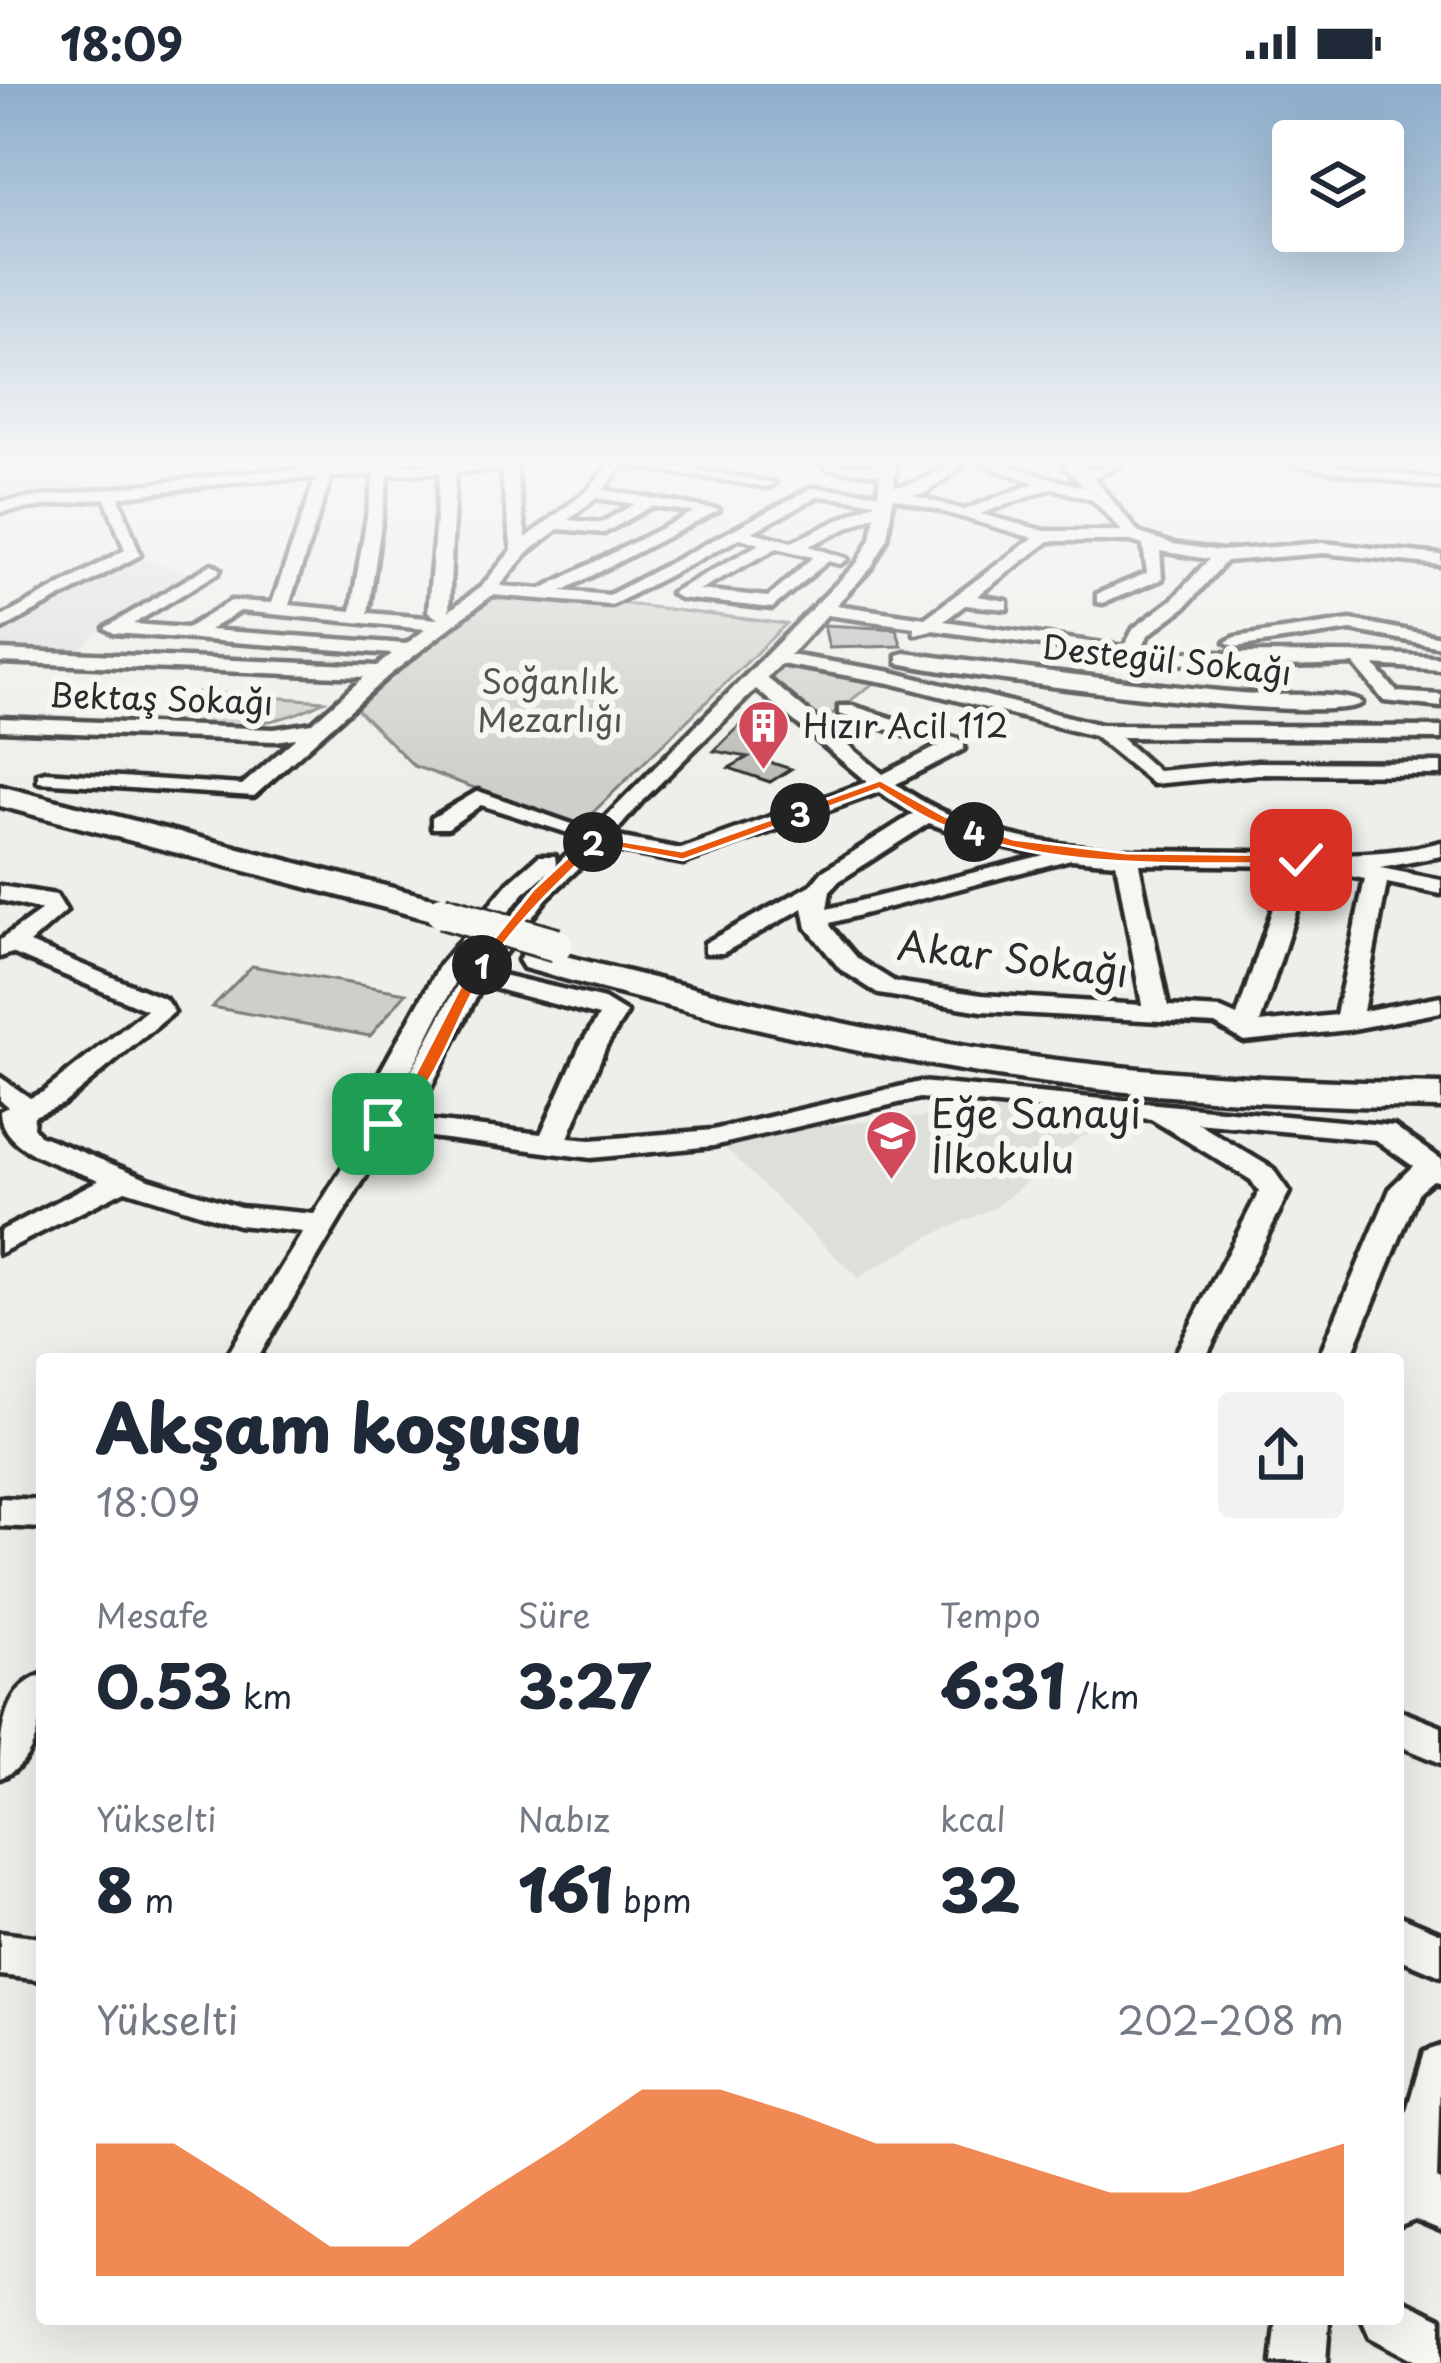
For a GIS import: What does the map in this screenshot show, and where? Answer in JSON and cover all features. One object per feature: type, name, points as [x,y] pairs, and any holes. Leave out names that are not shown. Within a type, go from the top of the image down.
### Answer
[{"type":"highway","points":[[0,796],[546,953],[688,1002],[967,1059],[1110,1079],[1272,1093],[1441,1096]]},
{"type":"highway","points":[[0,814],[433,920]]},
{"type":"highway","points":[[546,953],[978,1041],[1148,1061],[1441,1076]]},
{"type":"street","points":[[0,625],[103,571]]},
{"type":"street","points":[[75,658],[114,628],[208,571]]},
{"type":"street","points":[[280,606],[292,571]]},
{"type":"street","points":[[359,615],[369,571]]},
{"type":"street","points":[[440,571],[437,611],[445,622]]},
{"type":"street","points":[[45,778],[247,792],[407,650],[488,590],[503,571]]},
{"type":"street","points":[[548,591],[588,571]]},
{"type":"street","points":[[488,590],[548,591],[613,600],[669,571]]},
{"type":"street","points":[[721,571],[680,593],[772,603],[807,571]]},
{"type":"street","points":[[245,1353],[383,1124],[410,1101],[474,976],[539,893],[589,836],[777,658],[858,571]]},
{"type":"street","points":[[818,727],[892,678],[926,623],[999,571]]},
{"type":"street","points":[[1103,598],[1156,575],[1155,571]]},
{"type":"street","points":[[1131,652],[1140,632],[1179,603],[1208,571]]},
{"type":"street","points":[[963,599],[1001,605]]},
{"type":"street","points":[[194,631],[238,604],[445,622]]},
{"type":"street","points":[[824,609],[1044,645],[1225,661],[1357,656],[1441,664]]},
{"type":"street","points":[[1140,632],[1238,642],[1351,625],[1441,642]]},
{"type":"street","points":[[114,628],[407,650]]},
{"type":"street","points":[[0,656],[381,672]]},
{"type":"street","points":[[1357,656],[1391,698],[1441,701]]},
{"type":"street","points":[[777,658],[892,678],[1100,731],[1166,735],[1379,730],[1437,738]]},
{"type":"street","points":[[1313,658],[1379,730]]},
{"type":"street","name":"Destegül Sokağı","points":[[905,659],[1279,703],[1352,703]]},
{"type":"street","points":[[754,678],[818,727],[880,784],[929,813],[1011,843],[1126,857],[1301,860],[1372,861],[1421,857],[1441,850]]},
{"type":"street","points":[[440,823],[478,797],[589,836],[683,856],[880,784],[957,745],[846,710]]},
{"type":"street","name":"Bektaş Sokağı","points":[[0,724],[274,735],[319,728]]},
{"type":"street","points":[[1100,731],[1153,778],[1258,768],[1441,769]]},
{"type":"street","points":[[714,948],[819,890],[831,877],[929,813]]},
{"type":"street","points":[[383,1124],[382,1092],[452,965],[516,888],[589,836]]},
{"type":"street","points":[[819,890],[817,919],[1080,853]]},
{"type":"street","points":[[1126,857],[1157,1014]]},
{"type":"street","points":[[1301,860],[1441,887]]},
{"type":"street","points":[[1301,860],[1244,1033],[1348,1022],[1441,1004]]},
{"type":"street","points":[[1348,1022],[1377,877]]},
{"type":"street","points":[[0,892],[48,900],[54,911],[34,932],[5,947]]},
{"type":"street","name":"Akar Sokağı","points":[[817,919],[849,964],[888,988],[982,1003],[1222,1017],[1244,1033]]},
{"type":"street","points":[[5,947],[156,1004],[161,1012],[53,1098],[11,1116]]},
{"type":"street","points":[[474,976],[595,1004],[614,1013],[593,1046],[551,1145]]},
{"type":"street","points":[[0,1085],[10,1090],[11,1116],[29,1141],[123,1179],[238,1216],[321,1224]]},
{"type":"street","points":[[383,1124],[591,1149],[713,1138],[920,1090],[1384,1132],[1435,1170],[1406,1187],[1337,1353]]},
{"type":"street","points":[[1158,1111],[1198,1131],[1262,1174],[1274,1192],[1192,1353]]},
{"type":"street","points":[[0,1243],[123,1179]]},
{"type":"street","points":[[0,1512],[36,1514]]},
{"type":"street","points":[[0,1760],[36,1701]]},
{"type":"street","points":[[1404,1730],[1441,1746]]},
{"type":"street","points":[[1404,1939],[1441,1955]]},
{"type":"street","points":[[0,1954],[36,1958]]},
{"type":"street","points":[[1412,2197],[1441,2068]]},
{"type":"street","points":[[1299,2363],[1302,2325]]},
{"type":"street","points":[[1400,2325],[1441,2346]]},
{"type":"shaded area","points":[[113,571],[193,575],[96,634],[79,650],[55,656],[0,654],[0,629]]},
{"type":"shaded area","name":"Eğe Sanayi İlkokulu","points":[[1003,1109],[1124,1126],[1082,1136],[996,1207],[930,1236],[858,1278],[725,1148],[809,1127]]},
{"type":"green space","name":"Soğanlık Mezarlığı","points":[[492,593],[548,594],[786,624],[579,826],[414,766],[355,707]]},
{"type":"green space","points":[[786,664],[878,680],[823,721],[770,677]]},
{"type":"green space","points":[[198,692],[324,701],[267,722],[167,724]]},
{"type":"green space","points":[[252,966],[406,993],[370,1036],[212,1007]]},
{"type":"building","points":[[824,625],[896,629],[902,646],[829,648]]},
{"type":"building","points":[[742,723],[784,731],[757,758],[791,769],[770,782],[729,768],[748,757],[714,751]]},
{"type":"place","name":"Hızır Acil 112","points":[[764,772]]},
{"type":"place","name":"Eğe Sanayi İlkokulu","points":[[892,1182]]},
{"type":"route","points":[[383,1124],[410,1101],[474,976],[539,893],[596,839],[683,856],[880,784],[940,819],[1011,843],[1126,857],[1301,860]]}]
